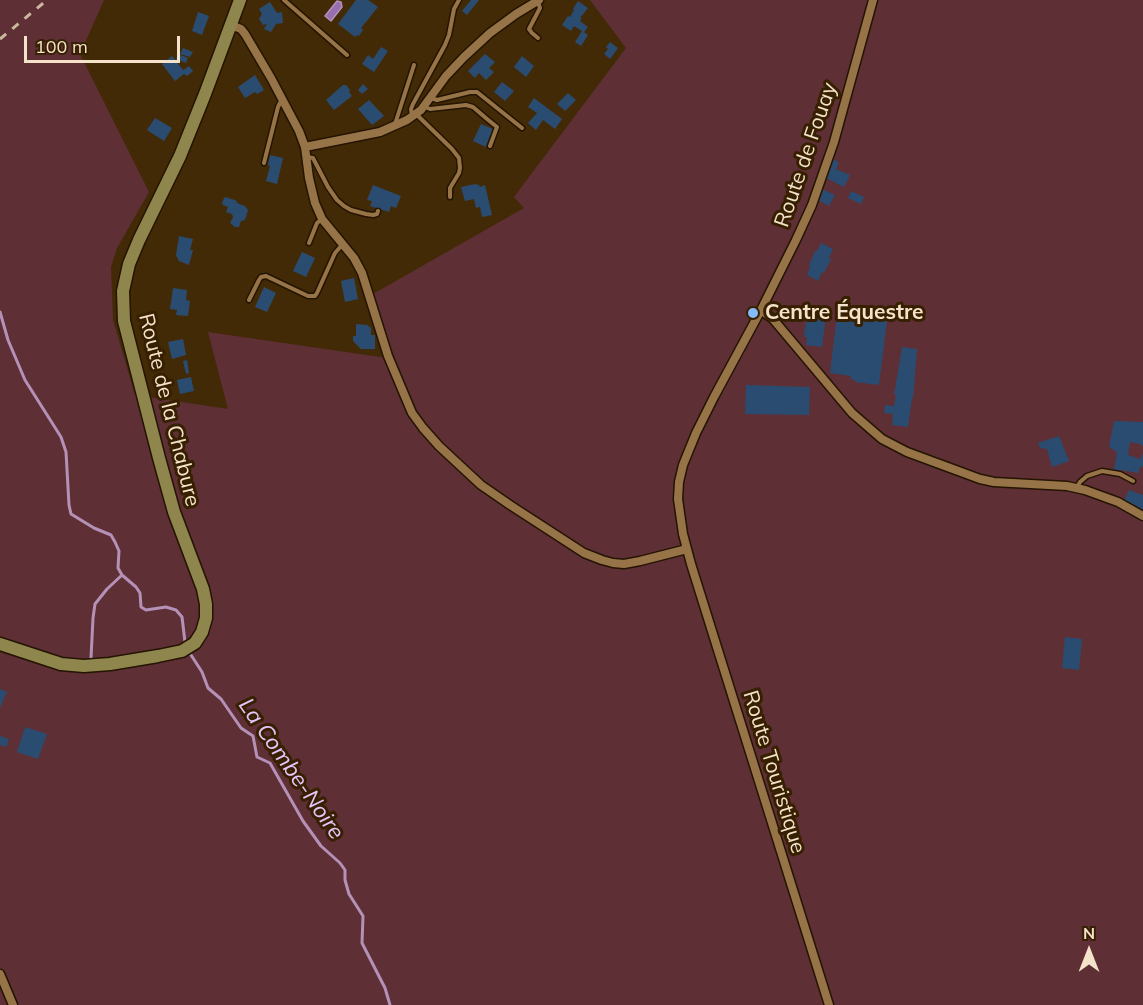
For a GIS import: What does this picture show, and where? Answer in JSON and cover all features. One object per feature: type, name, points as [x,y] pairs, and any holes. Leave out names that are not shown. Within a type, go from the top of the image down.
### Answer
[{"type":"main road","name":"Route de la Chabure","points":[[0,644],[61,664],[84,666],[120,663],[182,651],[195,643],[202,632],[206,618],[203,589],[174,512],[159,458],[124,321],[123,291],[129,264],[180,156],[240,0]]},
{"type":"street","name":"Route de Fouay","points":[[687,549],[678,498],[683,465],[696,433],[761,310],[812,205],[834,142],[873,0]]},
{"type":"street","points":[[305,147],[380,132],[414,115],[424,106],[446,76],[490,33],[539,1]]},
{"type":"street","points":[[231,25],[245,34],[299,131],[305,147],[315,203],[322,219],[354,258],[362,273],[388,356],[412,413],[423,428],[481,485],[585,553],[602,560],[624,564],[687,549]]},
{"type":"street","points":[[761,310],[773,319],[852,413],[882,439],[907,452],[987,481],[1077,488],[1118,502],[1143,516]]},
{"type":"street","name":"Route Touristique","points":[[687,549],[801,922],[829,1005]]},
{"type":"street","points":[[0,974],[13,1005]]},
{"type":"lane","points":[[284,0],[347,56]]},
{"type":"lane","points":[[450,197],[450,188],[459,173],[459,158],[411,110],[445,45],[454,9],[459,0]]},
{"type":"lane","points":[[538,38],[531,33],[530,29],[540,8],[539,1]]},
{"type":"lane","points":[[393,127],[414,65]]},
{"type":"lane","points":[[430,98],[437,100],[477,92],[522,128]]},
{"type":"lane","points":[[264,164],[278,107],[283,101]]},
{"type":"lane","points":[[424,106],[430,109],[473,106],[497,127],[490,146]]},
{"type":"lane","points":[[306,157],[313,158],[328,187],[344,206],[366,214],[373,215],[378,211]]},
{"type":"lane","points":[[309,243],[317,222],[322,219]]},
{"type":"lane","points":[[249,300],[261,277],[266,276],[308,296],[315,296],[335,253],[343,244]]},
{"type":"lane","points":[[1077,488],[1087,476],[1102,471],[1120,474],[1133,481]]},
{"type":"shaded area","points":[[0,0],[104,0],[80,54],[149,192],[117,248],[111,267],[113,320],[135,395],[228,409],[208,332],[394,359],[373,294],[524,208],[514,197],[626,48],[590,0],[1143,0],[1143,1005],[0,1005]]},
{"type":"shaded area","points":[[337,1],[341,2],[342,7],[331,21],[325,16]]},
{"type":"building","points":[[356,0],[368,0],[378,7],[361,28],[363,30],[359,36],[355,37],[338,24]]},
{"type":"building","points":[[471,0],[479,0],[467,15],[462,11]]},
{"type":"building","points":[[578,1],[588,8],[580,18],[582,18],[580,21],[588,27],[584,32],[588,35],[581,46],[575,42],[582,31],[574,26],[571,31],[562,25],[568,16],[570,17]]},
{"type":"building","points":[[270,2],[277,13],[282,12],[283,23],[276,24],[271,32],[264,29],[267,24],[263,25],[259,19],[262,14],[259,9]]},
{"type":"building","points":[[198,12],[209,16],[202,35],[192,31]]},
{"type":"building","points":[[610,42],[618,48],[610,59],[604,54]]},
{"type":"building","points":[[381,47],[388,51],[374,72],[362,64],[368,55],[373,59]]},
{"type":"building","points":[[183,48],[193,52],[190,57],[180,54]]},
{"type":"building","points":[[178,54],[188,58],[186,63],[176,59]]},
{"type":"building","points":[[485,54],[495,62],[489,68],[494,72],[486,80],[479,73],[475,78],[468,71]]},
{"type":"building","points":[[172,56],[183,70],[189,66],[193,71],[175,81],[162,64]]},
{"type":"building","points":[[522,56],[534,66],[526,77],[514,67]]},
{"type":"building","points":[[255,75],[264,90],[245,98],[238,87]]},
{"type":"building","points":[[502,82],[514,91],[505,101],[494,92]]},
{"type":"building","points":[[363,84],[368,89],[362,94],[358,90]]},
{"type":"building","points":[[346,85],[352,96],[334,110],[326,100]]},
{"type":"building","points":[[568,93],[576,100],[565,111],[557,104]]},
{"type":"building","points":[[534,98],[562,119],[555,129],[543,120],[536,130],[528,123],[537,113],[528,107]]},
{"type":"building","points":[[369,100],[384,116],[372,125],[358,109]]},
{"type":"building","points":[[155,118],[172,128],[164,141],[147,130]]},
{"type":"building","points":[[481,124],[493,129],[486,147],[473,141]]},
{"type":"building","points":[[270,155],[283,158],[277,184],[266,181]]},
{"type":"building","points":[[832,159],[839,162],[836,169],[850,175],[844,187],[826,178]]},
{"type":"building","points":[[475,184],[480,187],[485,185],[492,215],[482,217],[480,207],[476,208],[474,199],[465,201],[461,187]]},
{"type":"building","points":[[373,185],[401,196],[396,208],[391,206],[389,212],[370,206],[372,201],[367,200]]},
{"type":"building","points":[[822,189],[835,195],[829,206],[818,200]]},
{"type":"building","points":[[851,191],[864,197],[861,204],[848,198]]},
{"type":"building","points":[[226,197],[237,201],[248,210],[245,220],[241,221],[239,227],[230,223],[232,214],[226,212],[228,207],[222,203]]},
{"type":"building","points":[[179,236],[193,239],[189,265],[179,261],[176,255]]},
{"type":"building","points":[[821,243],[833,249],[829,258],[831,259],[818,281],[807,275],[815,251]]},
{"type":"building","points":[[302,252],[315,258],[306,277],[293,271]]},
{"type":"building","points":[[354,278],[358,299],[345,302],[341,281]]},
{"type":"building","points":[[264,287],[276,293],[267,312],[255,307]]},
{"type":"building","points":[[173,288],[187,290],[186,300],[190,301],[188,316],[176,315],[177,310],[170,309]]},
{"type":"building","points":[[838,307],[888,313],[879,385],[855,382],[850,379],[851,376],[830,373]]},
{"type":"building","points":[[810,314],[826,316],[822,347],[806,345],[807,337],[804,337],[806,321],[809,322]]},
{"type":"building","points":[[356,324],[367,325],[371,328],[371,335],[375,335],[375,349],[361,349],[353,341],[353,336],[356,336]]},
{"type":"building","points":[[183,339],[186,355],[172,359],[168,342]]},
{"type":"building","points":[[902,347],[917,349],[908,427],[892,425],[893,414],[884,413],[885,405],[894,406]]},
{"type":"building","points":[[187,360],[189,373],[186,374],[183,361]]},
{"type":"building","points":[[191,377],[194,391],[180,394],[177,380]]},
{"type":"building","points":[[746,385],[810,387],[809,415],[745,414]]},
{"type":"building","points":[[1114,421],[1143,422],[1143,446],[1130,442],[1128,455],[1140,459],[1143,454],[1143,467],[1141,466],[1138,473],[1114,470],[1117,452],[1109,447]]},
{"type":"building","points":[[1059,436],[1069,461],[1052,467],[1047,449],[1040,448],[1038,443]]},
{"type":"building","points":[[1129,490],[1143,495],[1143,510],[1124,501]]},
{"type":"building","points":[[1065,637],[1082,639],[1079,670],[1062,668]]},
{"type":"building","points":[[0,689],[7,692],[0,708]]},
{"type":"building","points":[[25,727],[47,734],[38,759],[17,752]]},
{"type":"building","points":[[0,736],[9,739],[6,747],[0,745]]},
{"type":"waterway","name":"La Combe-Noire","points":[[0,312],[8,340],[25,380],[61,437],[66,452],[71,514],[111,535],[119,551],[118,568],[140,593],[141,607],[146,610],[166,607],[176,610],[182,617],[185,642]]},
{"type":"waterway","points":[[91,658],[95,604],[122,575]]},
{"type":"waterway","name":"La Combe-Noire","points":[[191,655],[202,672],[208,688],[221,699],[241,728],[253,736],[257,757],[270,763],[303,821],[321,846],[345,870],[349,894],[363,916],[362,943],[385,988],[390,1005]]},
{"type":"railway","points":[[0,39],[47,0]]},
{"type":"place","name":"Centre Équestre","points":[[753,313]]}]
